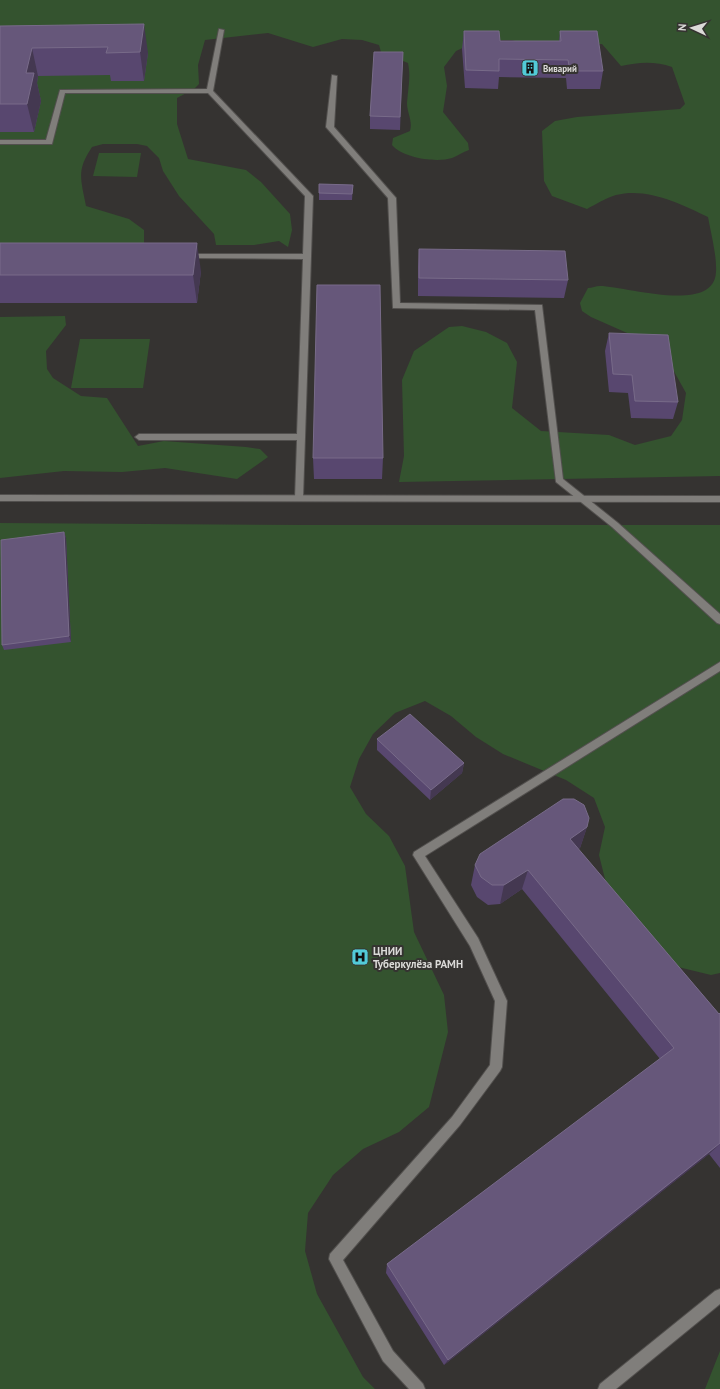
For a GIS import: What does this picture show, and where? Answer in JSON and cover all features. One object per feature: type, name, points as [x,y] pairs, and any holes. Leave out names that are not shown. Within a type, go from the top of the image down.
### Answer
[{"type":"street","points":[[210,91],[221,30]]},
{"type":"street","points":[[334,76],[330,127],[392,198],[396,306],[539,307],[559,480],[580,499],[615,525],[720,620]]},
{"type":"street","points":[[0,142],[49,142],[62,90],[210,91],[309,196],[299,498]]},
{"type":"street","points":[[178,256],[307,257]]},
{"type":"street","points":[[139,437],[300,437]]},
{"type":"street","points":[[0,498],[720,499]]},
{"type":"street","points":[[418,1389],[388,1356],[335,1259],[456,1121],[496,1067],[500,1001],[474,942],[418,854],[720,666]]},
{"type":"street","points":[[605,1389],[720,1296]]},
{"type":"green space","points":[[0,0],[720,0],[720,476],[399,482],[404,456],[402,380],[414,351],[449,327],[462,326],[486,332],[507,343],[517,362],[512,408],[541,431],[609,435],[635,445],[671,436],[682,420],[686,393],[661,348],[591,317],[582,311],[580,303],[588,288],[598,286],[667,295],[685,295],[701,292],[711,285],[716,272],[715,252],[708,217],[664,198],[640,193],[616,195],[587,209],[552,196],[544,181],[542,131],[555,121],[577,117],[680,109],[685,104],[672,67],[647,63],[621,66],[602,44],[560,45],[542,49],[512,40],[480,40],[456,51],[444,67],[447,86],[443,112],[468,143],[469,150],[452,158],[429,160],[404,153],[392,145],[393,138],[410,131],[411,127],[407,103],[409,68],[408,63],[381,52],[379,45],[362,40],[342,39],[313,47],[268,33],[205,40],[198,65],[199,84],[194,89],[177,98],[177,124],[188,159],[246,170],[261,182],[290,214],[292,230],[288,247],[279,241],[254,245],[216,245],[214,234],[179,196],[163,171],[159,158],[147,146],[137,144],[103,144],[92,147],[87,155],[82,169],[81,182],[86,206],[129,219],[144,230],[144,245],[0,247]]},
{"type":"green space","points":[[99,153],[141,153],[137,177],[93,176]]},
{"type":"green space","points":[[65,316],[66,325],[46,351],[47,369],[53,378],[81,396],[107,398],[138,446],[164,441],[246,447],[260,449],[268,457],[237,479],[165,468],[122,472],[64,471],[0,478],[0,317]]},
{"type":"green space","points":[[80,339],[150,339],[143,388],[71,388]]},
{"type":"green space","name":"ЦНИИ Туберкулёза РАМН","points":[[0,523],[720,525],[720,973],[711,975],[674,966],[607,887],[599,855],[605,827],[594,798],[566,780],[503,754],[476,737],[451,716],[425,701],[395,713],[373,734],[359,759],[350,787],[366,814],[389,836],[405,866],[414,932],[444,995],[448,1032],[429,1107],[399,1132],[363,1149],[333,1175],[308,1213],[305,1251],[317,1294],[363,1377],[375,1389],[0,1389]]},
{"type":"green space","points":[[720,1351],[720,1389],[705,1389]]},
{"type":"building","points":[[144,24],[140,52],[106,53],[108,47],[32,48],[26,73],[34,73],[27,104],[0,104],[0,26]]},
{"type":"building","points":[[464,31],[499,31],[500,41],[561,41],[560,31],[597,31],[603,71],[570,71],[568,60],[499,59],[499,71],[466,70]]},
{"type":"building","points":[[374,52],[403,52],[400,117],[370,116]]},
{"type":"building","points":[[319,184],[353,185],[352,194],[319,193]]},
{"type":"building","points":[[0,243],[197,243],[193,275],[0,275]]},
{"type":"building","points":[[419,249],[565,251],[568,280],[419,278]]},
{"type":"building","points":[[317,285],[380,285],[383,458],[313,458]]},
{"type":"building","points":[[609,333],[668,335],[678,402],[635,401],[632,375],[613,374]]},
{"type":"building","points":[[64,532],[69,636],[2,645],[1,540]]},
{"type":"building","points":[[410,714],[464,763],[431,790],[377,739]]},
{"type":"building","points":[[563,799],[574,799],[584,805],[589,818],[587,827],[570,839],[719,1014],[720,1013],[720,1143],[448,1360],[387,1264],[674,1048],[528,870],[504,885],[492,885],[481,877],[475,865],[480,854]]},
{"type":"place","name":"Виварий","points":[[530,68]]},
{"type":"place","name":"ЦНИИ Туберкулёза РАМН","points":[[360,957]]}]
